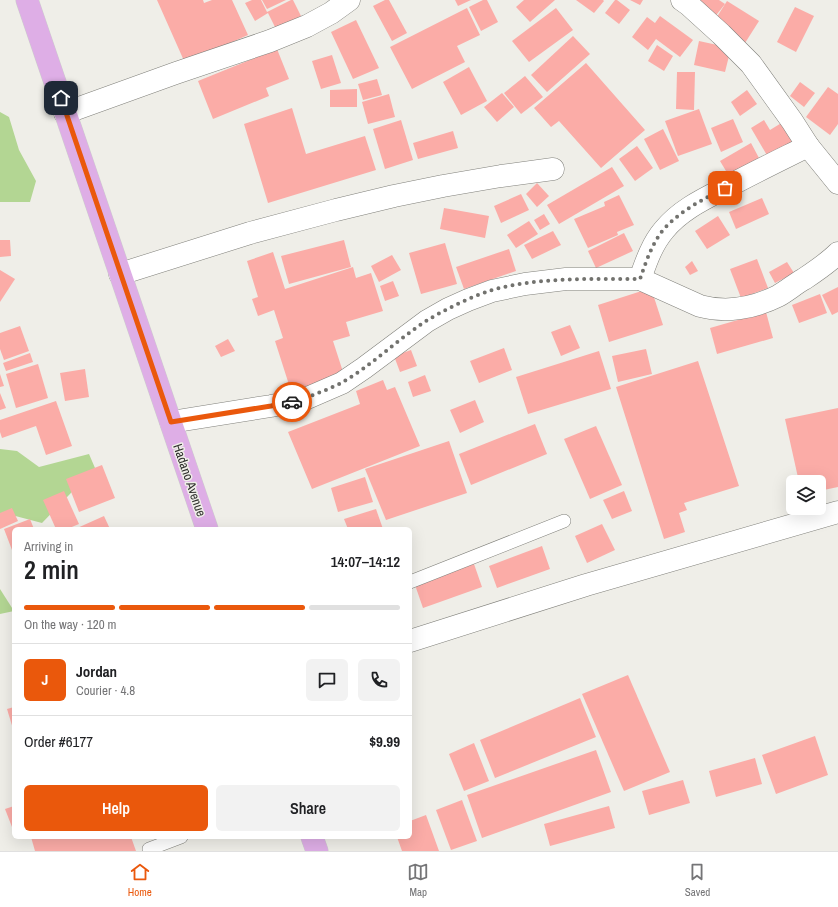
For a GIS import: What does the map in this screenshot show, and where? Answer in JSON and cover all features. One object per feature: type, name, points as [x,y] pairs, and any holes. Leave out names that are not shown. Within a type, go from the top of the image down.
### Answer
[{"type":"main road","name":"Hadano Avenue","points":[[27,0],[206,527]]},
{"type":"main road","points":[[313,839],[317,851]]},
{"type":"street","points":[[65,113],[270,41],[307,26],[331,13],[349,0]]},
{"type":"street","points":[[682,0],[716,29],[751,64],[788,115],[808,146],[838,183]]},
{"type":"street","points":[[640,279],[655,242],[678,215],[704,199],[808,146]]},
{"type":"street","points":[[120,274],[250,233],[336,210],[443,186],[553,169]]},
{"type":"street","points":[[171,422],[305,399],[342,383],[442,312],[492,291],[525,284],[566,279],[640,279],[700,306],[722,309],[736,308],[755,305],[778,296],[829,261],[838,253]]},
{"type":"street","points":[[412,640],[593,583],[838,512]]},
{"type":"lane","points":[[412,581],[564,521]]},
{"type":"lane","points":[[150,849],[176,839]]},
{"type":"green space","points":[[0,112],[9,117],[19,150],[36,181],[30,202],[0,202]]},
{"type":"green space","points":[[0,449],[17,451],[39,467],[89,454],[95,468],[42,523],[4,513],[0,519]]},
{"type":"green space","points":[[0,589],[12,608],[12,611],[0,614]]},
{"type":"building","points":[[157,0],[203,0],[204,3],[212,0],[232,0],[248,35],[185,63]]},
{"type":"building","points":[[252,0],[261,0],[267,12],[293,0],[301,16],[276,29],[268,13],[255,21],[245,3]]},
{"type":"building","points":[[262,0],[286,0],[267,9]]},
{"type":"building","points":[[385,0],[389,0],[407,33],[392,41],[373,6]]},
{"type":"building","points":[[455,0],[471,0],[458,6]]},
{"type":"building","points":[[483,0],[487,0],[498,22],[481,31],[469,7]]},
{"type":"building","points":[[524,0],[555,0],[530,22],[516,7]]},
{"type":"building","points":[[576,0],[603,0],[604,1],[594,13]]},
{"type":"building","points":[[615,0],[630,10],[619,24],[605,13]]},
{"type":"building","points":[[630,0],[643,0],[640,5]]},
{"type":"building","points":[[697,0],[719,0],[725,4],[714,18]]},
{"type":"building","points":[[727,1],[759,21],[745,43],[713,23]]},
{"type":"building","points":[[795,7],[814,16],[796,52],[777,42]]},
{"type":"building","points":[[467,8],[480,35],[457,46],[465,62],[412,89],[390,47]]},
{"type":"building","points":[[556,8],[573,30],[529,62],[512,41]]},
{"type":"building","points":[[660,16],[693,40],[680,57],[656,39],[648,50],[632,37],[647,17],[655,23]]},
{"type":"building","points":[[356,20],[379,68],[353,79],[331,32]]},
{"type":"building","points":[[573,36],[590,54],[547,92],[531,75]]},
{"type":"building","points":[[699,41],[731,48],[725,72],[694,65]]},
{"type":"building","points":[[657,45],[673,56],[664,71],[648,61]]},
{"type":"building","points":[[277,49],[289,79],[266,88],[269,96],[213,119],[198,81]]},
{"type":"building","points":[[332,55],[341,83],[321,89],[312,61]]},
{"type":"building","points":[[586,63],[645,130],[601,168],[559,121],[551,127],[534,108]]},
{"type":"building","points":[[469,67],[487,101],[461,115],[443,82]]},
{"type":"building","points":[[677,72],[695,72],[694,110],[676,109]]},
{"type":"building","points":[[525,76],[543,97],[521,114],[504,93]]},
{"type":"building","points":[[377,79],[382,95],[363,100],[358,84]]},
{"type":"building","points":[[800,82],[815,93],[804,107],[790,96]]},
{"type":"building","points":[[828,87],[838,94],[838,124],[830,135],[806,117]]},
{"type":"building","points":[[357,89],[357,107],[330,107],[330,90]]},
{"type":"building","points":[[747,90],[757,104],[740,116],[731,102]]},
{"type":"building","points":[[502,93],[514,107],[497,122],[484,107]]},
{"type":"building","points":[[389,94],[395,117],[368,124],[362,102]]},
{"type":"building","points":[[292,108],[306,154],[365,136],[376,170],[268,203],[244,124]]},
{"type":"building","points":[[699,109],[712,144],[678,156],[665,121]]},
{"type":"building","points":[[733,119],[743,142],[721,152],[711,128]]},
{"type":"building","points":[[401,120],[413,160],[385,169],[373,129]]},
{"type":"building","points":[[764,120],[770,130],[783,122],[794,142],[768,157],[751,128]]},
{"type":"building","points":[[663,129],[679,161],[660,170],[644,139]]},
{"type":"building","points":[[453,131],[458,148],[418,159],[413,143]]},
{"type":"building","points":[[751,143],[759,158],[729,176],[720,161]]},
{"type":"building","points":[[637,146],[653,168],[635,181],[619,159]]},
{"type":"building","points":[[612,167],[624,186],[559,224],[547,205]]},
{"type":"building","points":[[537,183],[549,196],[537,207],[526,194]]},
{"type":"building","points":[[521,194],[529,210],[501,223],[494,206]]},
{"type":"building","points":[[619,195],[634,225],[617,232],[618,235],[588,248],[574,219],[605,206],[604,202]]},
{"type":"building","points":[[762,198],[769,214],[736,229],[729,212]]},
{"type":"building","points":[[444,208],[489,216],[485,238],[440,229]]},
{"type":"building","points":[[544,214],[550,224],[540,230],[534,220]]},
{"type":"building","points":[[718,216],[730,235],[707,249],[695,231]]},
{"type":"building","points":[[529,221],[538,234],[516,248],[507,235]]},
{"type":"building","points":[[553,231],[561,245],[532,259],[524,245]]},
{"type":"building","points":[[624,233],[633,251],[596,268],[588,251]]},
{"type":"building","points":[[0,240],[10,240],[11,256],[0,257]]},
{"type":"building","points":[[344,240],[351,267],[289,284],[281,256]]},
{"type":"building","points":[[445,243],[457,284],[421,294],[409,253]]},
{"type":"building","points":[[509,249],[516,271],[464,289],[456,267]]},
{"type":"building","points":[[273,252],[285,289],[353,267],[356,278],[371,273],[383,311],[346,322],[350,336],[333,341],[344,375],[291,391],[275,341],[283,338],[274,310],[258,316],[252,299],[258,297],[247,261]]},
{"type":"building","points":[[392,255],[401,270],[379,282],[371,266]]},
{"type":"building","points":[[757,259],[768,288],[741,298],[730,269]]},
{"type":"building","points":[[692,261],[698,271],[690,275],[685,267]]},
{"type":"building","points":[[787,262],[794,273],[775,283],[769,272]]},
{"type":"building","points":[[0,270],[15,279],[0,302]]},
{"type":"building","points":[[393,281],[399,296],[385,301],[380,286]]},
{"type":"building","points":[[838,287],[838,312],[832,315],[822,295]]},
{"type":"building","points":[[651,288],[663,325],[609,342],[598,305]]},
{"type":"building","points":[[820,294],[827,313],[799,323],[792,305]]},
{"type":"building","points":[[766,312],[773,338],[717,354],[710,328]]},
{"type":"building","points":[[570,325],[580,348],[561,356],[551,332]]},
{"type":"building","points":[[20,326],[29,351],[4,360],[0,349],[0,333]]},
{"type":"building","points":[[228,339],[235,351],[221,357],[215,346]]},
{"type":"building","points":[[504,348],[512,370],[479,383],[470,361]]},
{"type":"building","points":[[646,349],[652,374],[618,382],[612,356]]},
{"type":"building","points":[[411,350],[417,366],[400,372],[394,356]]},
{"type":"building","points":[[599,351],[611,389],[528,414],[516,377]]},
{"type":"building","points":[[30,353],[33,362],[6,371],[3,363]]},
{"type":"building","points":[[698,361],[739,486],[684,503],[687,510],[679,513],[685,532],[664,539],[616,387]]},
{"type":"building","points":[[38,364],[48,398],[16,408],[6,374]]},
{"type":"building","points":[[85,369],[89,397],[65,401],[60,373]]},
{"type":"building","points":[[0,374],[4,386],[0,387]]},
{"type":"building","points":[[425,375],[431,391],[413,397],[408,382]]},
{"type":"building","points":[[383,380],[387,390],[395,387],[420,446],[312,489],[288,432],[360,404],[356,391]]},
{"type":"building","points":[[0,393],[6,408],[0,410]]},
{"type":"building","points":[[475,400],[484,422],[460,433],[450,410]]},
{"type":"building","points":[[56,401],[72,446],[46,455],[36,426],[2,438],[0,432],[0,420]]},
{"type":"building","points":[[838,408],[838,487],[826,490],[826,475],[797,475],[785,419]]},
{"type":"building","points":[[535,424],[547,454],[471,485],[459,454]]},
{"type":"building","points":[[596,426],[622,485],[590,499],[564,439]]},
{"type":"building","points":[[449,441],[467,493],[386,520],[365,469]]},
{"type":"building","points":[[102,465],[115,498],[79,512],[66,479]]},
{"type":"building","points":[[365,477],[373,502],[338,512],[331,488]]},
{"type":"building","points":[[64,491],[79,524],[72,527],[55,527],[43,500]]},
{"type":"building","points":[[624,491],[632,511],[612,519],[603,500]]},
{"type":"building","points":[[12,508],[18,521],[0,529],[0,513]]},
{"type":"building","points":[[376,509],[382,527],[347,527],[344,519]]},
{"type":"building","points":[[104,516],[109,527],[79,527]]},
{"type":"building","points":[[30,519],[33,527],[12,527],[12,550],[4,529]]},
{"type":"building","points":[[602,524],[615,550],[587,563],[575,536]]},
{"type":"building","points":[[542,546],[550,569],[497,588],[489,566]]},
{"type":"building","points":[[474,564],[482,587],[423,608],[415,585]]},
{"type":"building","points":[[628,675],[670,772],[624,791],[582,694]]},
{"type":"building","points":[[580,698],[596,737],[495,778],[480,740]]},
{"type":"building","points":[[12,708],[12,725],[7,709]]},
{"type":"building","points":[[815,736],[828,775],[776,794],[762,755]]},
{"type":"building","points":[[474,743],[489,781],[464,791],[449,754]]},
{"type":"building","points":[[596,750],[611,792],[482,838],[467,795]]},
{"type":"building","points":[[755,758],[762,784],[716,797],[709,771]]},
{"type":"building","points":[[683,780],[690,803],[649,815],[642,791]]},
{"type":"building","points":[[462,800],[477,841],[451,850],[436,810]]},
{"type":"building","points":[[609,806],[615,828],[550,846],[544,824]]},
{"type":"building","points":[[12,807],[12,827],[5,809]]},
{"type":"building","points":[[426,815],[439,851],[402,851],[398,839],[412,839],[412,820]]},
{"type":"building","points":[[32,839],[132,839],[136,851],[35,851]]},
{"type":"way so far","points":[[292,402],[305,399],[342,383],[427,321],[448,309],[492,291],[525,284],[566,279],[640,279],[655,242],[678,215],[725,188]]},
{"type":"route","points":[[61,98],[171,422],[292,402]]}]
